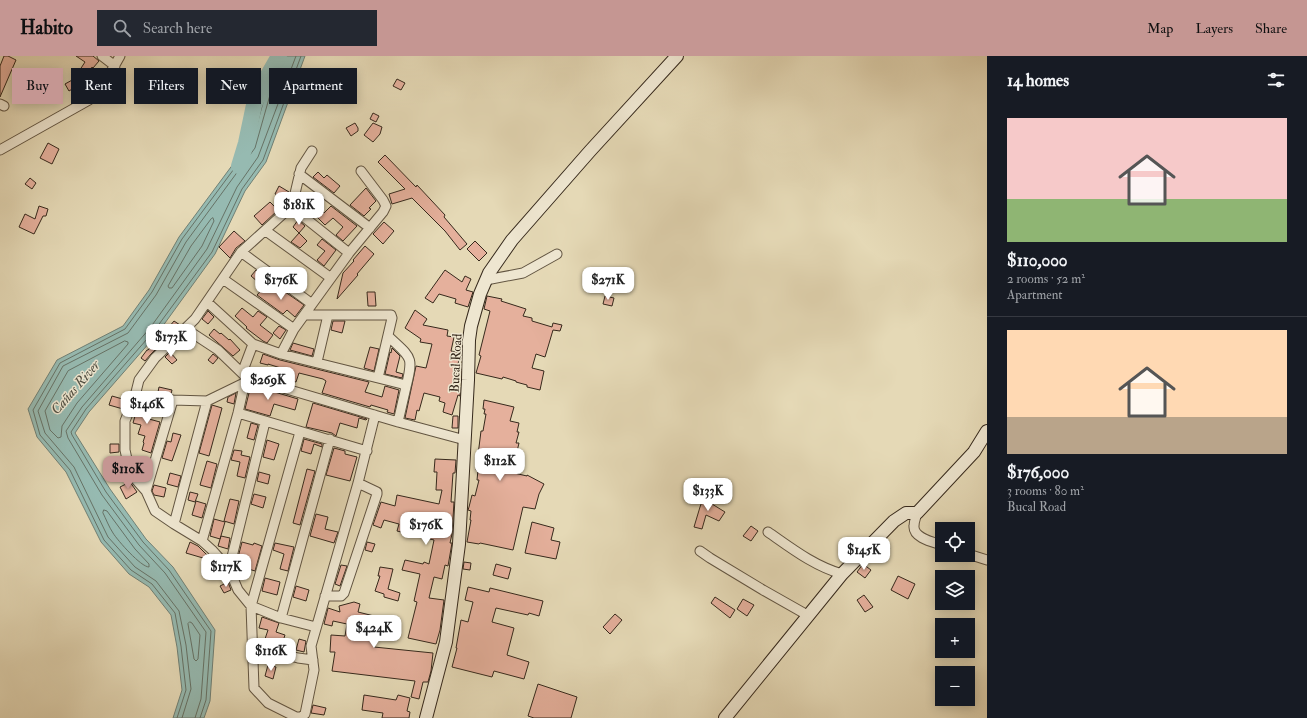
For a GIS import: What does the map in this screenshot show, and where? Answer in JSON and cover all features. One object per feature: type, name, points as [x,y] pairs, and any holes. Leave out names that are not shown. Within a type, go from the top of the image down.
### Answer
[{"type":"street","points":[[102,56],[115,66]]},
{"type":"street","points":[[0,150],[89,100],[104,84],[120,56]]},
{"type":"street","name":"Bucal Road","points":[[426,718],[446,642],[459,544],[469,340],[476,307],[486,280],[489,273],[512,240],[590,151],[677,56]]},
{"type":"street","points":[[312,151],[301,168],[293,202],[290,206],[266,231],[241,252],[195,319],[155,358],[139,380],[125,421],[125,450],[130,473],[146,491],[155,511],[202,541],[212,550],[229,569],[238,590],[252,606],[281,618],[316,627]]},
{"type":"street","points":[[281,354],[294,329],[349,253],[383,212],[386,206],[361,171]]},
{"type":"street","points":[[299,174],[370,228]]},
{"type":"street","points":[[290,206],[349,253]]},
{"type":"street","points":[[266,231],[331,278]]},
{"type":"street","points":[[241,252],[312,304]]},
{"type":"street","points":[[486,280],[523,273],[557,254]]},
{"type":"street","points":[[223,279],[294,329]]},
{"type":"street","points":[[207,302],[253,344],[281,354],[402,384],[406,387]]},
{"type":"street","points":[[305,315],[391,315],[392,318],[378,378]]},
{"type":"street","points":[[317,362],[328,315]]},
{"type":"street","points":[[186,329],[218,350],[244,378],[465,440]]},
{"type":"street","points":[[388,336],[404,351],[410,359],[411,366],[398,422]]},
{"type":"street","points":[[202,541],[238,413],[244,378],[253,344]]},
{"type":"street","points":[[134,396],[173,400],[208,401],[244,378]]},
{"type":"street","points":[[146,491],[173,400]]},
{"type":"street","points":[[174,524],[208,401]]},
{"type":"street","points":[[238,413],[367,451]]},
{"type":"street","points":[[300,432],[252,606],[254,688],[268,703],[296,717],[301,717],[305,714],[314,670],[311,646],[376,415]]},
{"type":"street","points":[[229,569],[265,422]]},
{"type":"street","points":[[935,542],[917,534],[914,527],[917,512],[974,452],[987,431]]},
{"type":"street","points":[[281,618],[330,439]]},
{"type":"street","points":[[325,596],[341,596],[344,593],[377,494],[374,489],[358,483]]},
{"type":"street","points":[[725,718],[842,574],[894,521],[906,513],[917,512]]},
{"type":"street","points":[[768,532],[802,556],[842,574]]},
{"type":"street","points":[[700,551],[809,616]]},
{"type":"street","points":[[975,556],[987,560]]},
{"type":"street","points":[[253,646],[298,658],[313,660]]},
{"type":"water","points":[[273,56],[305,56],[301,68],[269,68],[269,104],[287,104],[266,162],[245,191],[215,254],[157,334],[89,412],[75,433],[110,489],[146,539],[173,567],[215,630],[210,701],[204,718],[173,718],[182,690],[177,647],[171,615],[149,587],[129,574],[101,542],[66,472],[37,437],[28,409],[57,360],[123,326],[149,290],[179,237],[248,144],[259,104],[261,104],[261,96],[270,62]]},
{"type":"building","points":[[4,56],[8,56],[16,60],[0,97],[0,66]]},
{"type":"building","points":[[76,56],[93,56],[99,61],[93,68],[81,68],[85,62]]},
{"type":"building","points":[[397,79],[405,83],[401,90],[393,86]]},
{"type":"building","points":[[71,81],[71,90],[69,91],[65,84]]},
{"type":"building","points":[[373,113],[379,116],[376,122],[370,119]]},
{"type":"building","points":[[355,123],[358,131],[351,136],[346,128]]},
{"type":"building","points":[[373,123],[382,127],[380,134],[373,142],[364,135]]},
{"type":"building","points":[[48,143],[59,149],[52,164],[40,158]]},
{"type":"building","points":[[385,155],[416,187],[417,185],[445,215],[444,217],[467,244],[460,250],[445,231],[412,198],[392,204],[389,194],[405,189],[378,162]]},
{"type":"building","points":[[318,172],[324,178],[327,175],[340,186],[334,193],[313,177]]},
{"type":"building","points":[[30,178],[36,183],[32,189],[25,184]]},
{"type":"building","points":[[279,186],[289,192],[286,201],[275,194]]},
{"type":"building","points":[[366,188],[376,201],[364,216],[350,205]]},
{"type":"building","points":[[303,194],[324,213],[331,206],[357,226],[343,241],[336,235],[343,227],[333,218],[325,225],[315,215],[313,217],[298,205],[300,197]]},
{"type":"building","points":[[270,202],[278,210],[262,225],[254,216]]},
{"type":"building","points":[[39,206],[48,209],[46,216],[43,216],[34,234],[19,227],[25,214],[35,219]]},
{"type":"building","points":[[298,220],[305,226],[299,233],[293,227]]},
{"type":"building","points":[[384,222],[394,231],[383,244],[373,234]]},
{"type":"building","points":[[234,231],[245,241],[236,248],[230,258],[219,247]]},
{"type":"building","points":[[299,233],[307,241],[300,248],[291,242]]},
{"type":"building","points":[[322,239],[336,250],[324,266],[317,260],[325,251],[317,245]]},
{"type":"building","points":[[475,241],[487,253],[479,261],[467,249]]},
{"type":"building","points":[[365,246],[374,254],[337,299],[343,273]]},
{"type":"building","points":[[256,270],[264,276],[258,282],[251,276]]},
{"type":"building","points":[[445,270],[462,282],[465,276],[471,279],[466,290],[473,292],[468,307],[455,303],[456,299],[439,294],[433,303],[425,298]]},
{"type":"building","points":[[275,285],[304,305],[295,317],[287,310],[283,314],[257,295],[265,286],[271,291]]},
{"type":"building","points":[[367,292],[375,292],[376,306],[368,306]]},
{"type":"building","points":[[487,296],[502,299],[501,301],[526,309],[523,316],[532,318],[532,321],[552,327],[553,323],[562,325],[560,331],[553,330],[545,357],[536,354],[532,368],[544,371],[540,390],[527,387],[527,385],[503,377],[502,379],[476,373],[490,311],[484,309]]},
{"type":"building","points":[[605,296],[614,298],[612,306],[603,304]]},
{"type":"building","points":[[242,308],[253,317],[258,311],[267,317],[260,325],[273,335],[267,343],[246,328],[247,327],[235,316]]},
{"type":"building","points":[[415,310],[427,319],[423,325],[448,330],[447,336],[454,337],[451,351],[461,353],[461,359],[459,359],[454,386],[460,387],[460,396],[458,395],[452,415],[443,412],[445,403],[439,401],[440,397],[424,393],[419,411],[417,410],[415,420],[405,418],[416,366],[426,368],[432,344],[420,342],[421,339],[405,328]]},
{"type":"building","points":[[208,311],[214,317],[208,324],[202,319]]},
{"type":"building","points":[[174,321],[180,325],[174,331],[169,327]]},
{"type":"building","points":[[333,321],[345,321],[342,333],[331,330]]},
{"type":"building","points":[[279,326],[286,330],[280,339],[273,333]]},
{"type":"building","points":[[214,329],[229,340],[230,339],[240,350],[233,356],[209,335]]},
{"type":"building","points":[[170,332],[171,334],[145,361],[141,358],[156,341],[157,342]]},
{"type":"building","points":[[293,343],[314,349],[312,356],[290,350]]},
{"type":"building","points":[[370,347],[379,349],[374,371],[364,368]]},
{"type":"building","points":[[392,348],[400,356],[396,372],[403,374],[402,378],[385,374]]},
{"type":"building","points":[[170,352],[177,360],[172,364],[165,357]]},
{"type":"building","points":[[213,354],[218,358],[213,364],[208,360]]},
{"type":"building","points":[[263,354],[280,360],[369,382],[365,392],[382,397],[385,386],[399,390],[394,414],[387,412],[388,410],[371,405],[370,407],[322,393],[326,381],[323,379],[299,373],[296,382],[282,378],[284,369],[260,363]]},
{"type":"building","points":[[251,385],[298,399],[295,410],[274,404],[270,416],[245,409]]},
{"type":"building","points":[[159,387],[172,390],[171,394],[158,392]]},
{"type":"building","points":[[236,393],[234,404],[227,402],[228,397]]},
{"type":"building","points":[[112,396],[126,400],[123,409],[109,405]]},
{"type":"building","points":[[484,400],[514,407],[510,421],[519,423],[517,432],[519,432],[516,443],[519,443],[514,464],[514,473],[527,475],[544,484],[539,494],[535,509],[523,507],[513,550],[480,543],[467,542],[471,520],[471,511],[468,510],[472,495],[475,496],[479,480],[477,480],[478,470],[476,470],[476,455],[478,455],[481,431],[483,431],[486,414],[484,414],[485,409],[483,409]]},
{"type":"building","points":[[139,402],[154,404],[149,419],[160,422],[151,453],[142,450],[145,436],[138,434],[141,425],[133,423]]},
{"type":"building","points":[[313,403],[367,419],[359,418],[357,428],[340,423],[336,436],[332,433],[306,427]]},
{"type":"building","points":[[212,405],[222,408],[209,456],[199,453]]},
{"type":"building","points":[[453,416],[458,416],[458,428],[452,428]]},
{"type":"building","points":[[251,423],[258,425],[254,440],[247,438]]},
{"type":"building","points":[[173,433],[181,435],[172,461],[162,458],[167,441],[171,442]]},
{"type":"building","points":[[304,439],[322,444],[322,447],[314,444],[311,454],[301,451]]},
{"type":"building","points":[[267,440],[279,444],[274,460],[263,457]]},
{"type":"building","points":[[110,444],[119,444],[119,452],[110,453]]},
{"type":"building","points":[[334,448],[345,451],[345,454],[357,457],[350,481],[326,475]]},
{"type":"building","points":[[234,450],[242,451],[241,455],[250,457],[245,478],[237,476],[240,462],[231,460]]},
{"type":"building","points":[[435,459],[456,460],[455,473],[453,473],[451,502],[454,502],[450,543],[452,543],[448,566],[445,565],[442,579],[434,577],[429,598],[444,600],[440,630],[436,644],[408,638],[417,602],[414,601],[420,574],[402,570],[405,560],[429,564],[434,540],[397,531],[399,524],[384,520],[381,528],[373,525],[381,502],[395,506],[397,495],[439,504],[442,490],[436,490],[437,472],[434,472]]},
{"type":"building","points":[[207,461],[217,464],[211,488],[200,485]]},
{"type":"building","points":[[307,469],[315,471],[300,525],[293,523]]},
{"type":"building","points":[[259,472],[270,475],[268,484],[257,481]]},
{"type":"building","points":[[170,473],[181,476],[178,487],[167,484]]},
{"type":"building","points":[[130,482],[137,492],[126,499],[120,487]]},
{"type":"building","points":[[154,485],[166,488],[164,497],[154,495],[152,491]]},
{"type":"building","points":[[190,492],[198,494],[195,502],[188,500]]},
{"type":"building","points":[[254,494],[266,497],[263,508],[251,504]]},
{"type":"building","points":[[704,496],[714,500],[712,504],[725,512],[719,521],[706,515],[702,529],[694,527]]},
{"type":"building","points":[[230,499],[239,501],[234,524],[224,521]]},
{"type":"building","points":[[196,501],[206,504],[202,518],[192,515]]},
{"type":"building","points":[[316,514],[328,517],[325,529],[338,532],[334,543],[310,536]]},
{"type":"building","points":[[214,519],[225,522],[220,539],[210,536]]},
{"type":"building","points":[[532,522],[554,528],[551,540],[560,542],[556,559],[525,553]]},
{"type":"building","points":[[751,526],[758,531],[751,541],[743,536]]},
{"type":"building","points":[[221,536],[230,538],[228,549],[218,546]]},
{"type":"building","points":[[190,542],[198,546],[219,567],[216,571],[203,558],[186,553]]},
{"type":"building","points":[[242,542],[253,545],[254,543],[262,546],[255,571],[236,565]]},
{"type":"building","points":[[367,542],[375,544],[372,552],[365,550]]},
{"type":"building","points":[[275,543],[294,547],[288,571],[280,569],[284,554],[273,550]]},
{"type":"building","points":[[884,543],[890,548],[884,555],[878,549]]},
{"type":"building","points":[[464,562],[471,563],[470,570],[463,569]]},
{"type":"building","points":[[496,564],[511,568],[508,579],[493,575]]},
{"type":"building","points":[[863,564],[871,570],[865,578],[857,572]]},
{"type":"building","points":[[341,565],[347,566],[340,586],[335,584]]},
{"type":"building","points":[[380,567],[393,569],[388,589],[400,593],[398,601],[384,597],[384,594],[375,591],[380,576],[378,576]]},
{"type":"building","points":[[898,576],[915,584],[908,599],[891,590]]},
{"type":"building","points":[[265,578],[280,582],[277,595],[262,591]]},
{"type":"building","points":[[228,582],[231,590],[224,593],[220,586]]},
{"type":"building","points":[[296,586],[309,590],[306,601],[293,597]]},
{"type":"building","points":[[468,587],[489,592],[490,588],[543,601],[539,616],[496,608],[492,622],[514,628],[507,655],[529,662],[524,679],[494,671],[492,677],[452,667],[457,648],[461,620],[468,622],[473,602],[465,600]]},
{"type":"building","points":[[864,595],[873,607],[865,612],[857,600]]},
{"type":"building","points":[[715,597],[735,610],[730,618],[711,603]]},
{"type":"building","points":[[743,599],[754,605],[747,616],[737,609]]},
{"type":"building","points":[[354,602],[360,604],[358,612],[398,622],[395,635],[377,631],[374,647],[433,653],[428,682],[423,682],[419,699],[411,697],[415,681],[332,671],[335,652],[330,652],[331,635],[345,636],[347,624],[333,621],[332,626],[324,624],[328,608],[340,612],[339,606]]},
{"type":"building","points":[[615,614],[622,620],[610,634],[603,627]]},
{"type":"building","points":[[262,617],[279,623],[276,632],[285,635],[281,647],[264,642],[268,630],[259,628]]},
{"type":"building","points":[[299,639],[306,641],[304,652],[296,650]]},
{"type":"building","points":[[268,665],[276,667],[273,679],[265,676]]},
{"type":"building","points":[[538,684],[577,697],[571,718],[534,718],[528,716]]},
{"type":"building","points":[[364,695],[396,700],[398,695],[410,698],[407,711],[410,712],[409,718],[382,718],[383,713],[362,710]]},
{"type":"building","points":[[313,705],[326,708],[324,715],[311,713]]},
{"type":"waterway","name":"Cañas River","points":[[239,166],[246,143],[254,105],[264,82],[279,56]]}]
